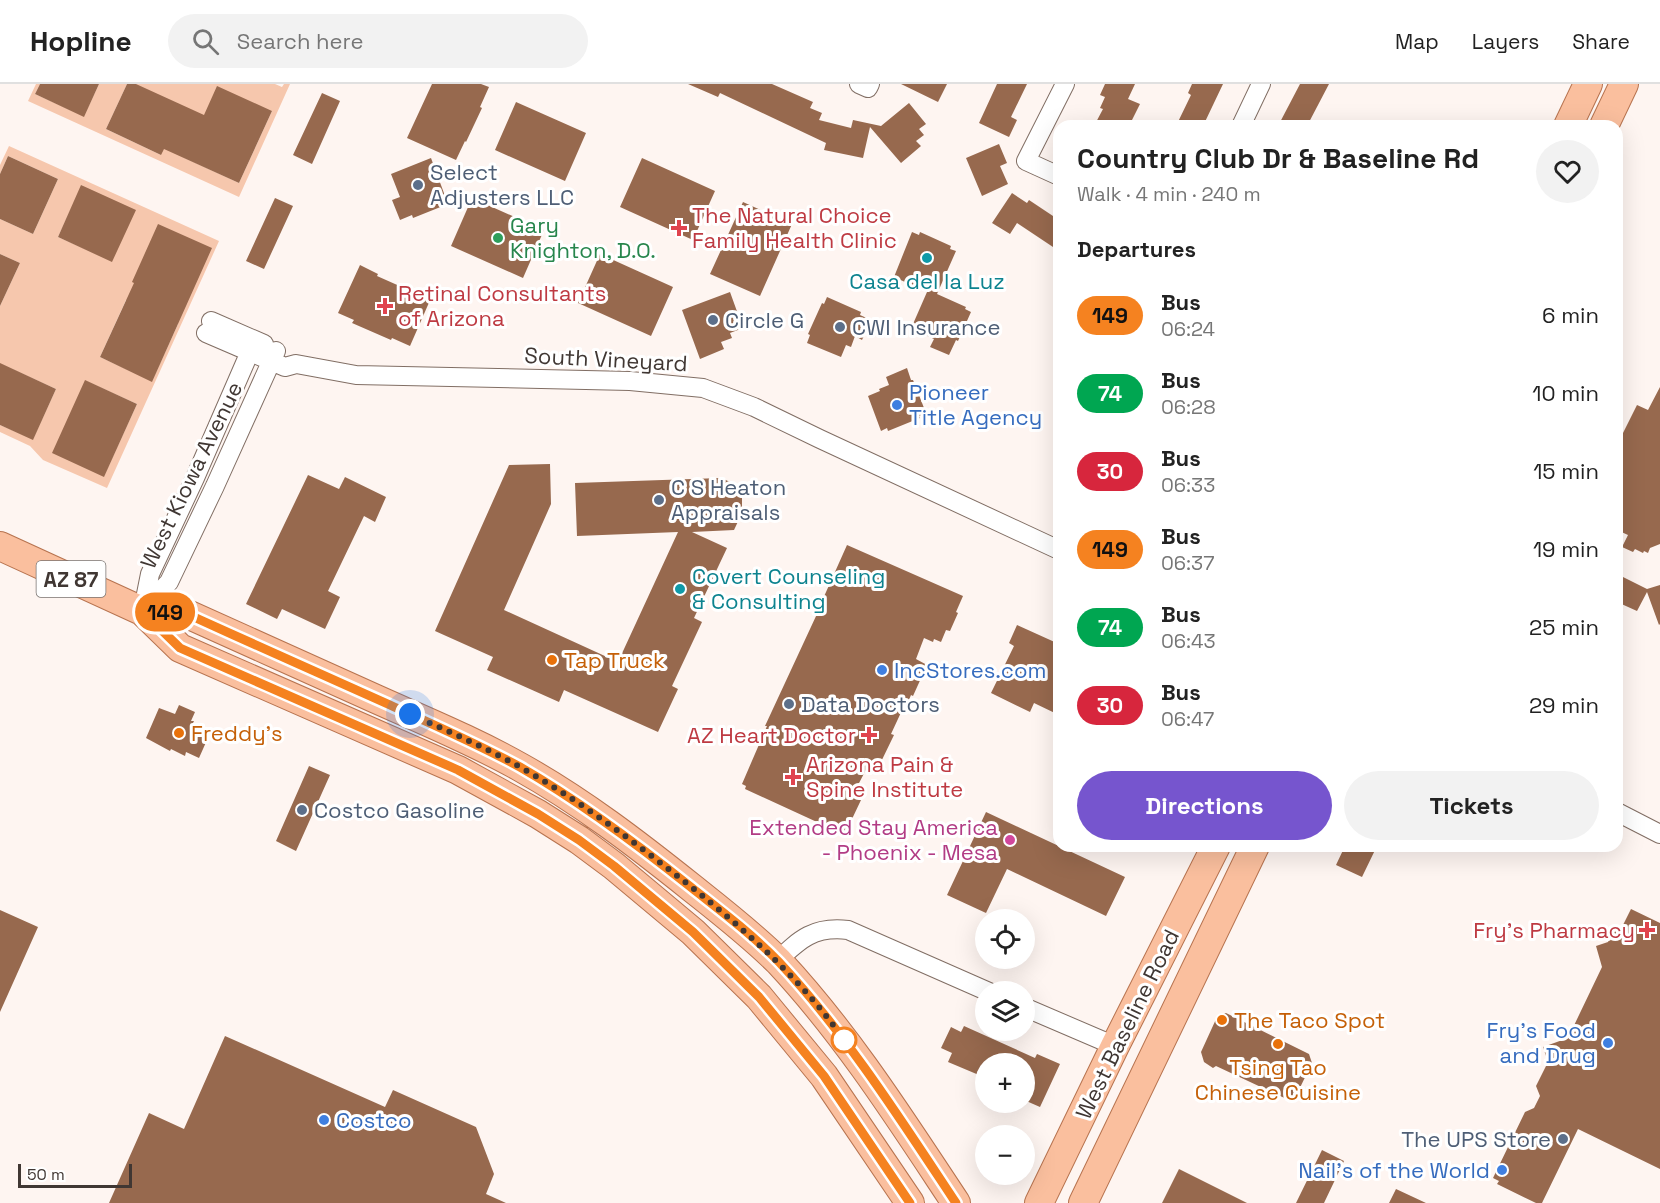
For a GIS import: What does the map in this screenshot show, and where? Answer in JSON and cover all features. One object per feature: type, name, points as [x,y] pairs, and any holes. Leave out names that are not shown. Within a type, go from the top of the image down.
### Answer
[{"type":"main road","points":[[1571,120],[1588,84]]},
{"type":"main road","points":[[1607,120],[1624,84]]},
{"type":"main road","name":"AZ 87","points":[[0,546],[142,611],[180,648],[458,770],[538,814],[579,840],[693,932],[759,997],[824,1076],[910,1203]]},
{"type":"main road","name":"AZ 87","points":[[142,611],[185,613],[453,733],[521,768],[580,805],[667,868],[726,915],[777,961],[815,1004],[862,1063],[956,1203]]},
{"type":"main road","name":"West Baseline Road","points":[[1039,1203],[1213,852]]},
{"type":"main road","name":"West Baseline Road","points":[[1083,1203],[1252,852]]},
{"type":"street","points":[[1053,173],[1026,161],[1065,84]]},
{"type":"street","points":[[1245,120],[1261,84]]},
{"type":"street","name":"South Vineyard","points":[[208,327],[274,355],[289,355],[296,364],[356,375],[630,381],[703,388],[754,407],[1053,547]]},
{"type":"street","name":"West Kiowa Avenue","points":[[142,611],[150,574],[253,346]]},
{"type":"street","name":"West Kiowa Avenue","points":[[142,611],[169,582],[274,355]]},
{"type":"street","points":[[1623,815],[1660,834]]},
{"type":"street","points":[[777,961],[796,942],[813,933],[832,928],[848,930],[975,986]]},
{"type":"street","points":[[1035,1012],[1115,1046]]},
{"type":"shaded area","points":[[36,84],[40,84],[35,94],[84,116],[99,84],[127,84],[106,129],[161,155],[136,84],[275,84],[282,87],[284,84],[290,84],[239,197],[28,101]],"holes":[[[272,111],[239,183],[185,158]]]},
{"type":"shaded area","points":[[9,146],[219,241],[107,488],[43,460],[30,446],[0,432],[0,425],[33,439],[56,389],[3,365],[0,369],[0,306],[20,263],[0,254],[0,219],[33,234],[58,179],[8,156],[0,174],[0,165]],"holes":[[[82,185],[112,261],[58,237]],[[126,300],[178,324],[152,381],[100,357]],[[86,381],[137,404],[104,476]]]},
{"type":"building","points":[[40,84],[99,84],[84,117],[35,94]]},
{"type":"building","points":[[127,84],[136,84],[204,115],[217,86],[272,111],[239,183],[164,149],[161,155],[106,129]]},
{"type":"building","points":[[432,84],[481,84],[489,87],[480,107],[482,108],[456,160],[407,138]]},
{"type":"building","points":[[688,84],[772,84],[813,102],[810,108],[822,113],[819,120],[851,128],[853,120],[881,126],[909,103],[926,124],[919,129],[924,135],[916,141],[921,146],[901,163],[870,127],[863,158],[824,150],[826,143],[720,93],[718,97]]},
{"type":"building","points":[[901,84],[947,84],[938,102]]},
{"type":"building","points":[[997,84],[1027,84],[1011,117],[1017,120],[1009,137],[979,123]]},
{"type":"building","points":[[1105,84],[1135,84],[1128,99],[1140,104],[1132,120],[1097,120],[1103,109],[1100,108],[1105,97],[1100,95]]},
{"type":"building","points":[[1192,84],[1223,84],[1206,120],[1179,120],[1191,95],[1188,93]]},
{"type":"building","points":[[1300,84],[1329,84],[1310,120],[1281,120]]},
{"type":"building","points":[[322,93],[340,101],[312,164],[293,155]]},
{"type":"building","points":[[516,102],[586,133],[565,181],[495,150]]},
{"type":"building","points":[[999,144],[1007,163],[1000,166],[1008,184],[982,196],[966,158]]},
{"type":"building","points":[[8,156],[58,179],[33,234],[0,219],[0,174]]},
{"type":"building","name":"Select Adjusters LLC","points":[[431,158],[448,204],[413,218],[412,215],[400,220],[392,200],[400,197],[391,174]]},
{"type":"building","points":[[642,158],[715,191],[693,240],[620,207]]},
{"type":"building","points":[[81,185],[136,210],[112,262],[58,237]]},
{"type":"building","points":[[1012,193],[1027,203],[1029,200],[1053,216],[1053,247],[1017,223],[1010,234],[992,223]]},
{"type":"building","points":[[275,198],[293,206],[264,269],[246,261]]},
{"type":"building","name":"Gary Knighton, D.O.","points":[[472,198],[544,230],[523,278],[451,246]]},
{"type":"building","points":[[743,202],[792,224],[760,296],[710,274]]},
{"type":"building","points":[[158,224],[212,248],[152,382],[100,357]]},
{"type":"building","points":[[912,232],[919,235],[920,232],[951,246],[950,249],[956,251],[937,294],[966,307],[965,309],[971,312],[949,355],[930,347],[934,339],[923,334],[925,330],[913,324],[927,292],[894,277]]},
{"type":"building","points":[[0,254],[20,263],[0,306]]},
{"type":"building","points":[[600,254],[673,287],[651,336],[578,303]]},
{"type":"building","name":"Retinal Consultants of Arizona","points":[[360,265],[378,274],[377,276],[431,298],[410,346],[352,323],[354,320],[338,313]]},
{"type":"building","name":"Circle G","points":[[730,292],[743,328],[730,333],[732,338],[721,342],[724,349],[700,359],[682,310]]},
{"type":"building","name":"CWI Insurance","points":[[827,297],[861,312],[860,315],[871,320],[862,340],[855,336],[851,347],[846,345],[841,357],[807,343],[810,335],[808,334]]},
{"type":"building","points":[[0,363],[56,389],[33,440],[0,425]]},
{"type":"building","name":"Pioneer Title Agency","points":[[907,368],[926,413],[919,416],[920,418],[888,431],[887,428],[881,431],[868,396],[889,385],[886,377]]},
{"type":"building","points":[[85,380],[137,404],[104,477],[52,453]]},
{"type":"building","points":[[1660,387],[1660,544],[1650,548],[1648,553],[1644,551],[1643,553],[1623,547],[1628,535],[1623,533],[1623,433],[1637,405],[1648,410]]},
{"type":"building","points":[[550,464],[551,504],[504,610],[618,662],[678,532],[577,536],[575,483],[721,478],[742,487],[742,513],[734,530],[692,532],[727,548],[694,618],[702,622],[672,686],[678,689],[658,732],[564,690],[559,702],[487,670],[493,657],[435,631],[509,465]]},
{"type":"building","points":[[308,475],[339,489],[345,477],[386,497],[375,522],[364,516],[328,591],[340,597],[325,629],[282,609],[277,619],[246,604]]},
{"type":"building","points":[[847,545],[963,596],[950,631],[946,630],[941,642],[934,639],[933,642],[924,638],[916,659],[927,665],[913,696],[911,695],[906,707],[904,706],[891,734],[894,735],[879,766],[870,762],[858,785],[864,787],[858,799],[861,800],[843,834],[745,789],[746,786],[742,784],[767,726],[765,726]]},
{"type":"building","points":[[1623,577],[1647,589],[1660,585],[1660,624],[1647,592],[1637,611],[1623,605]]},
{"type":"building","points":[[1017,625],[1053,641],[1053,712],[1034,703],[1030,712],[991,693],[1014,646],[1009,643]]},
{"type":"building","name":"Freddy's","points":[[179,705],[195,712],[191,721],[194,721],[193,723],[211,731],[199,758],[186,752],[185,756],[171,749],[170,751],[146,738],[159,708],[175,714]]},
{"type":"building","name":"Costco Gasoline","points":[[309,766],[330,775],[296,851],[276,841]]},
{"type":"building","name":"Extended Stay America - Phoenix - Mesa","points":[[986,812],[1053,843],[1053,852],[1072,852],[1125,877],[1106,916],[1007,869],[988,909],[977,909],[947,895]]},
{"type":"building","points":[[1342,852],[1374,852],[1362,877],[1336,865]]},
{"type":"building","name":"Fry's Food and Drug","points":[[1631,909],[1660,923],[1660,1169],[1578,1129],[1542,1203],[1536,1203],[1497,1184],[1499,1181],[1493,1178],[1525,1112],[1534,1108],[1540,1096],[1536,1086],[1548,1062],[1543,1047],[1568,1038],[1602,967],[1596,946],[1608,942],[1614,930],[1622,927]]},
{"type":"building","points":[[0,910],[38,927],[0,1012]]},
{"type":"building","points":[[1226,1013],[1309,1054],[1312,1063],[1293,1102],[1204,1062],[1201,1052],[1217,1017]]},
{"type":"building","points":[[964,1026],[975,1031],[975,1041],[997,1041],[1024,1053],[975,1053],[975,1073],[948,1062],[952,1053],[941,1048],[951,1027],[961,1032]]},
{"type":"building","name":"Costco","points":[[225,1036],[385,1107],[393,1090],[476,1127],[494,1174],[486,1194],[506,1203],[109,1203],[149,1113],[184,1129]]},
{"type":"building","points":[[1037,1054],[1060,1064],[1040,1107],[1035,1105],[1035,1058]]},
{"type":"building","points":[[1322,1150],[1344,1161],[1324,1203],[1296,1203]]},
{"type":"building","points":[[1179,1169],[1247,1203],[1162,1203]]},
{"type":"building","points":[[1396,1189],[1426,1203],[1389,1203]]},
{"type":"bus line","name":"149","points":[[910,1203],[824,1076],[782,1023],[693,932],[614,866],[538,814],[458,770],[180,648],[142,611],[185,613],[472,742],[521,768],[615,829],[726,915],[777,961],[862,1063],[956,1203]]},
{"type":"place","name":"Select Adjusters LLC","points":[[418,185]]},
{"type":"place","name":"The Natural Choice Family Health Clinic","points":[[679,228]]},
{"type":"place","name":"Gary Knighton, D.O.","points":[[498,238]]},
{"type":"place","name":"Casa del la Luz","points":[[927,258]]},
{"type":"place","name":"Retinal Consultants of Arizona","points":[[385,306]]},
{"type":"place","name":"Circle G","points":[[713,320]]},
{"type":"place","name":"CWI Insurance","points":[[840,327]]},
{"type":"place","name":"Pioneer Title Agency","points":[[897,405]]},
{"type":"place","name":"C S Heaton Appraisals","points":[[659,500]]},
{"type":"place","name":"Covert Counseling & Consulting","points":[[680,589]]},
{"type":"place","name":"Tap Truck","points":[[552,660]]},
{"type":"place","name":"IncStores.com","points":[[882,670]]},
{"type":"place","name":"Data Doctors","points":[[789,704]]},
{"type":"place","name":"Freddy's","points":[[179,733]]},
{"type":"place","name":"AZ Heart Doctor","points":[[869,735]]},
{"type":"place","name":"Arizona Pain & Spine Institute","points":[[793,777]]},
{"type":"place","name":"Costco Gasoline","points":[[302,810]]},
{"type":"place","name":"Extended Stay America - Phoenix - Mesa","points":[[1010,840]]},
{"type":"place","name":"Fry's Pharmacy","points":[[1647,930]]},
{"type":"place","name":"The Taco Spot","points":[[1222,1020]]},
{"type":"place","name":"Fry's Food and Drug","points":[[1608,1043]]},
{"type":"place","name":"Tsing Tao Chinese Cuisine","points":[[1278,1044]]},
{"type":"place","name":"Costco","points":[[324,1120]]},
{"type":"place","name":"The UPS Store","points":[[1563,1139]]},
{"type":"place","name":"Nail's of the World","points":[[1502,1170]]},
{"type":"route","points":[[410,714],[472,742],[521,768],[580,805],[667,868],[726,915],[777,961],[844,1040]]}]
